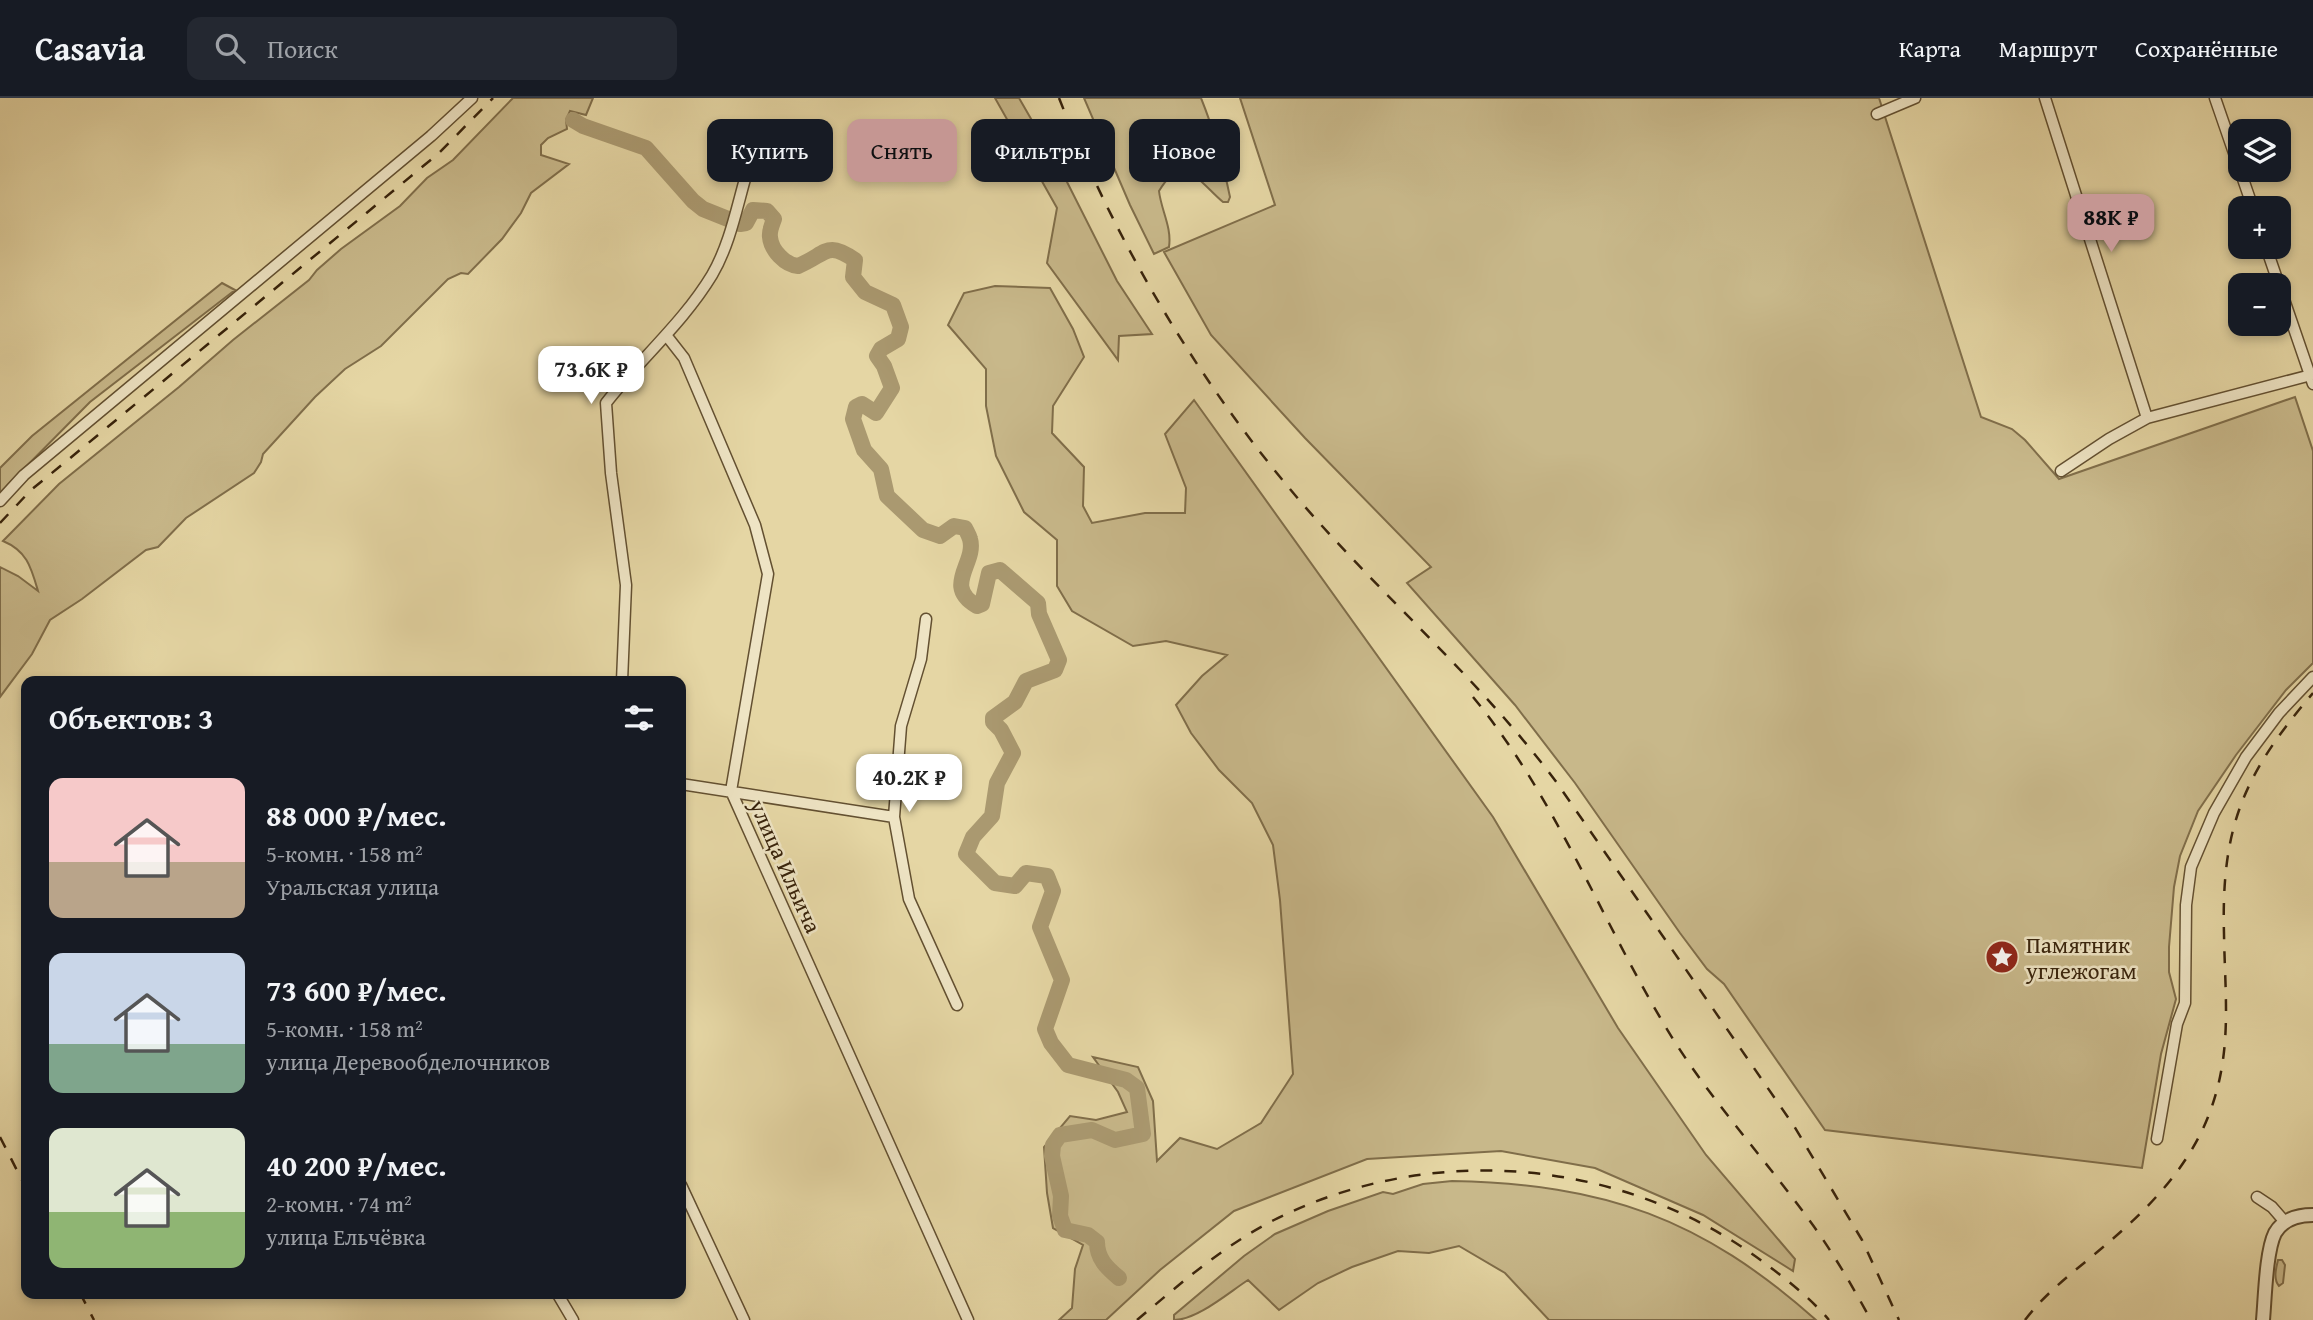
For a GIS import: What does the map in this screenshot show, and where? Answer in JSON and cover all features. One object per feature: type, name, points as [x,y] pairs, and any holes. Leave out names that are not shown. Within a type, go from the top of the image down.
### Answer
[{"type":"street","points":[[0,501],[24,475],[431,136],[472,98]]},
{"type":"street","points":[[1877,114],[1915,98]]},
{"type":"street","points":[[2045,98],[2147,418]]},
{"type":"street","points":[[2215,98],[2249,196]]},
{"type":"street","points":[[622,676],[626,585],[611,473],[606,403],[629,373],[666,335],[713,273],[730,232],[744,182]]},
{"type":"street","points":[[2061,471],[2147,418],[2312,380],[2270,259]]},
{"type":"street","name":"улица Ильича","points":[[666,335],[684,358],[755,525],[768,574],[731,791],[968,1320]]},
{"type":"street","points":[[926,619],[921,659],[901,726],[894,817],[909,899],[957,1005]]},
{"type":"street","points":[[2158,1139],[2177,1024],[2185,1003],[2186,905],[2191,867],[2214,813],[2246,757],[2278,713],[2313,677]]},
{"type":"street","points":[[686,785],[894,817]]},
{"type":"street","points":[[686,1196],[744,1320]]},
{"type":"street","points":[[2257,1197],[2272,1207],[2285,1222]]},
{"type":"street","points":[[2263,1320],[2273,1237],[2285,1222],[2297,1216],[2313,1215]]},
{"type":"street","points":[[561,1299],[573,1320]]},
{"type":"shaded area","points":[[513,98],[593,98],[586,115],[570,111],[566,120],[567,129],[548,138],[541,145],[541,155],[569,164],[531,193],[521,213],[502,239],[468,274],[461,273],[448,279],[381,346],[345,369],[315,397],[263,454],[254,473],[186,518],[158,547],[146,550],[50,620],[32,654],[0,697],[0,567],[38,591],[23,555],[3,541],[59,484],[309,280],[341,249],[400,206],[427,178],[453,160]]},
{"type":"shaded area","points":[[995,98],[1019,98],[1031,119],[1007,119]]},
{"type":"shaded area","points":[[1084,98],[1201,98],[1209,119],[1129,119],[1129,182],[1166,182],[1159,191],[1169,232],[1169,247],[1154,254],[1115,170],[1115,119],[1093,119]]},
{"type":"shaded area","points":[[1240,98],[1879,98],[1981,417],[2012,429],[2059,479],[2295,397],[2313,451],[2313,663],[2286,690],[2236,755],[2198,811],[2180,856],[2174,887],[2169,947],[2169,972],[2176,999],[2161,1054],[2142,1168],[1825,1130],[1724,984],[1707,969],[1680,933],[1575,783],[1515,705],[1407,583],[1431,567],[1305,438],[1211,335],[1164,252],[1275,205]]},
{"type":"shaded area","points":[[1042,182],[1067,182],[1117,281],[1152,334],[1119,336],[1118,360],[1047,263],[1057,208]]},
{"type":"shaded area","points":[[1202,182],[1226,182],[1230,197],[1228,202],[1223,202]]},
{"type":"shaded area","points":[[222,283],[235,290],[90,402],[0,493],[0,468],[32,436]]},
{"type":"shaded area","points":[[995,286],[1050,288],[1073,329],[1084,357],[1053,406],[1052,433],[1084,467],[1083,506],[1092,523],[1145,513],[1185,513],[1186,488],[1165,434],[1194,400],[1493,817],[1618,1028],[1706,1155],[1795,1259],[1793,1271],[1703,1215],[1595,1168],[1501,1151],[1367,1159],[1234,1211],[1160,1270],[1106,1320],[1059,1320],[1072,1308],[1075,1269],[1083,1245],[1053,1228],[1044,1147],[1070,1116],[1096,1120],[1127,1112],[1118,1092],[1093,1057],[1138,1067],[1153,1101],[1157,1161],[1180,1138],[1217,1149],[1261,1123],[1293,1074],[1280,900],[1273,845],[1252,803],[1219,770],[1191,733],[1176,705],[1202,676],[1227,655],[1166,641],[1133,646],[1072,611],[1057,586],[1057,540],[1024,512],[996,456],[986,406],[986,369],[948,325],[964,293]]},
{"type":"shaded area","points":[[1452,1181],[1557,1190],[1604,1199],[1648,1213],[1691,1232],[1732,1256],[1774,1285],[1816,1320],[1549,1320],[1505,1273],[1459,1246],[1429,1253],[1398,1251],[1352,1267],[1318,1283],[1279,1310],[1248,1280],[1202,1311],[1174,1320],[1174,1315],[1244,1256],[1275,1234],[1328,1211],[1383,1192],[1393,1194],[1423,1184]]},
{"type":"shaded area","points":[[2278,1260],[2282,1260],[2285,1265],[2283,1283],[2279,1286],[2276,1277]]},
{"type":"waterway","points":[[573,120],[646,148],[693,201],[703,209],[728,219]]},
{"type":"waterway","points":[[740,224],[746,223],[753,210],[767,211],[774,219],[770,232],[771,242],[784,260],[798,266],[826,251],[838,251],[855,260],[853,277],[865,292],[893,305],[901,327],[898,339],[881,349],[877,356],[892,388],[876,413],[862,404],[856,407],[853,419],[864,450],[881,469],[887,496],[923,530],[940,536],[954,526],[965,528],[971,548],[961,582],[967,598],[977,606],[982,604],[989,573],[1000,570],[1038,603],[1039,614],[1059,660],[1055,670],[1026,681],[1015,702],[993,718],[1013,753],[997,783],[992,816],[973,837],[966,854],[995,883],[1015,886],[1026,873],[1047,876],[1053,891],[1040,927],[1062,980],[1045,1029],[1051,1043],[1068,1065],[1126,1080],[1137,1088],[1143,1134],[1115,1140],[1092,1130],[1060,1135],[1053,1145],[1052,1156],[1061,1196],[1060,1216],[1065,1230],[1088,1235],[1097,1242],[1101,1258],[1119,1278]]},
{"type":"railway","points":[[0,523],[31,490],[439,153],[493,98]]},
{"type":"railway","points":[[1059,98],[1109,210],[1168,319],[1202,371],[1274,470],[1314,517],[1470,680],[1557,783],[1794,1126],[1862,1240],[1899,1320]]},
{"type":"railway","points":[[2025,1320],[2052,1291],[2149,1205],[2189,1155],[2208,1117],[2216,1094],[2224,1049],[2224,896],[2233,832],[2254,776],[2289,722],[2313,693]]},
{"type":"railway","points":[[1473,697],[1530,778],[1673,1039],[1704,1085],[1816,1229],[1871,1320]]},
{"type":"railway","points":[[0,1137],[21,1178]]},
{"type":"railway","points":[[1137,1320],[1220,1254],[1274,1220],[1335,1195],[1399,1178],[1464,1171],[1529,1173],[1593,1183],[1655,1202],[1715,1230],[1770,1267],[1801,1292],[1829,1320]]},
{"type":"railway","points":[[83,1299],[94,1320]]},
{"type":"place","name":"Памятник углежогам","points":[[2002,957]]}]
